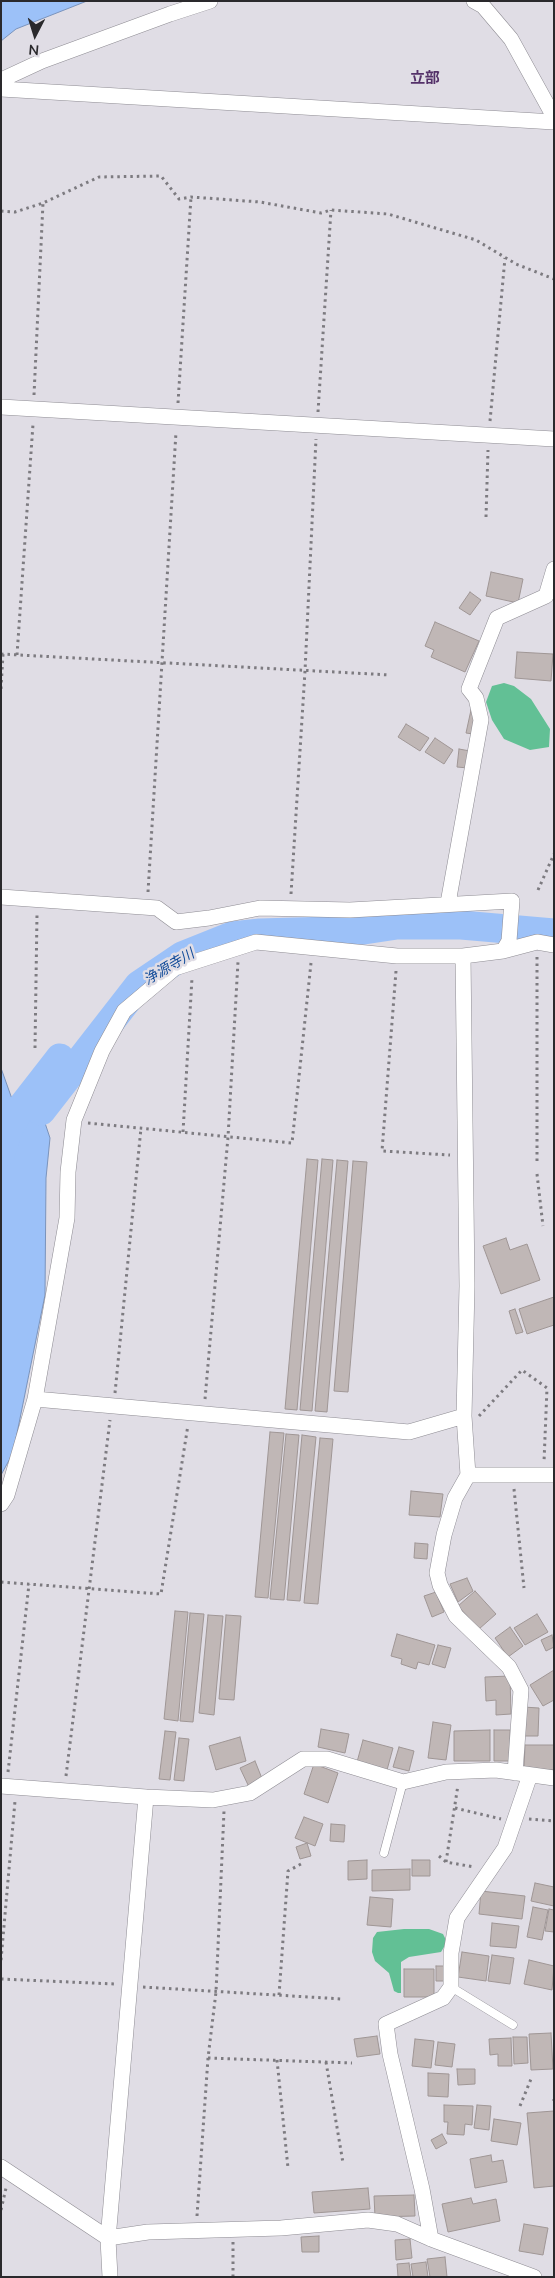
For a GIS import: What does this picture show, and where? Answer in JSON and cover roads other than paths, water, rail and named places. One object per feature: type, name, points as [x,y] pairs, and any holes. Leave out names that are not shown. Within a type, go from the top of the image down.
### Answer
[{"type":"street","points":[[1,80],[42,61],[210,1]]},
{"type":"street","points":[[474,1],[482,6],[511,39],[554,117]]},
{"type":"street","points":[[1,89],[554,122]]},
{"type":"street","points":[[1,407],[554,439]]},
{"type":"street","points":[[448,903],[481,720],[476,698],[469,689],[497,618],[550,598],[554,568]]},
{"type":"street","points":[[1,897],[157,908],[176,922],[260,908],[350,910],[448,903],[483,904],[512,901],[506,946]]},
{"type":"street","points":[[1,1504],[7,1495],[35,1399],[67,1218],[68,1172],[74,1120],[102,1051],[124,1011],[175,968],[256,942],[397,956],[463,956],[506,946],[537,942],[554,945]]},
{"type":"street","points":[[431,2239],[422,2189],[390,2054],[386,2024],[443,1998],[451,1987],[451,1953],[458,1918],[504,1848],[518,1820],[523,1774],[521,1690],[509,1666],[456,1616],[440,1585],[437,1573],[444,1535],[452,1507],[468,1475],[471,1417],[467,1286],[463,956]]},
{"type":"street","points":[[35,1399],[409,1432],[471,1417]]},
{"type":"street","points":[[468,1475],[554,1475]]},
{"type":"street","points":[[5,1779],[146,1798],[213,1800],[250,1793],[303,1759],[327,1760],[404,1782],[446,1772],[496,1770],[554,1778]]},
{"type":"street","points":[[110,2277],[108,2238],[146,1798]]},
{"type":"street","points":[[1,2167],[108,2238],[148,2232],[281,2228],[368,2220],[397,2224],[431,2239],[534,2277]]},
{"type":"lane","points":[[384,1853],[404,1782]]},
{"type":"lane","points":[[451,1987],[514,2025]]},
{"type":"water","points":[[1,1],[87,1],[16,29],[1,41]]},
{"type":"water","points":[[1,1068],[17,1113],[29,1118],[41,1111],[50,1138],[46,1178],[45,1295],[13,1453],[1,1475]]},
{"type":"waterway","name":"浄源寺川","points":[[1,1152],[8,1130],[18,1112],[60,1058],[41,1111],[139,985],[182,956],[232,936],[260,933],[364,930],[397,925],[461,925],[554,933]]},
{"type":"district","name":"立部","points":[[425,78]]}]
